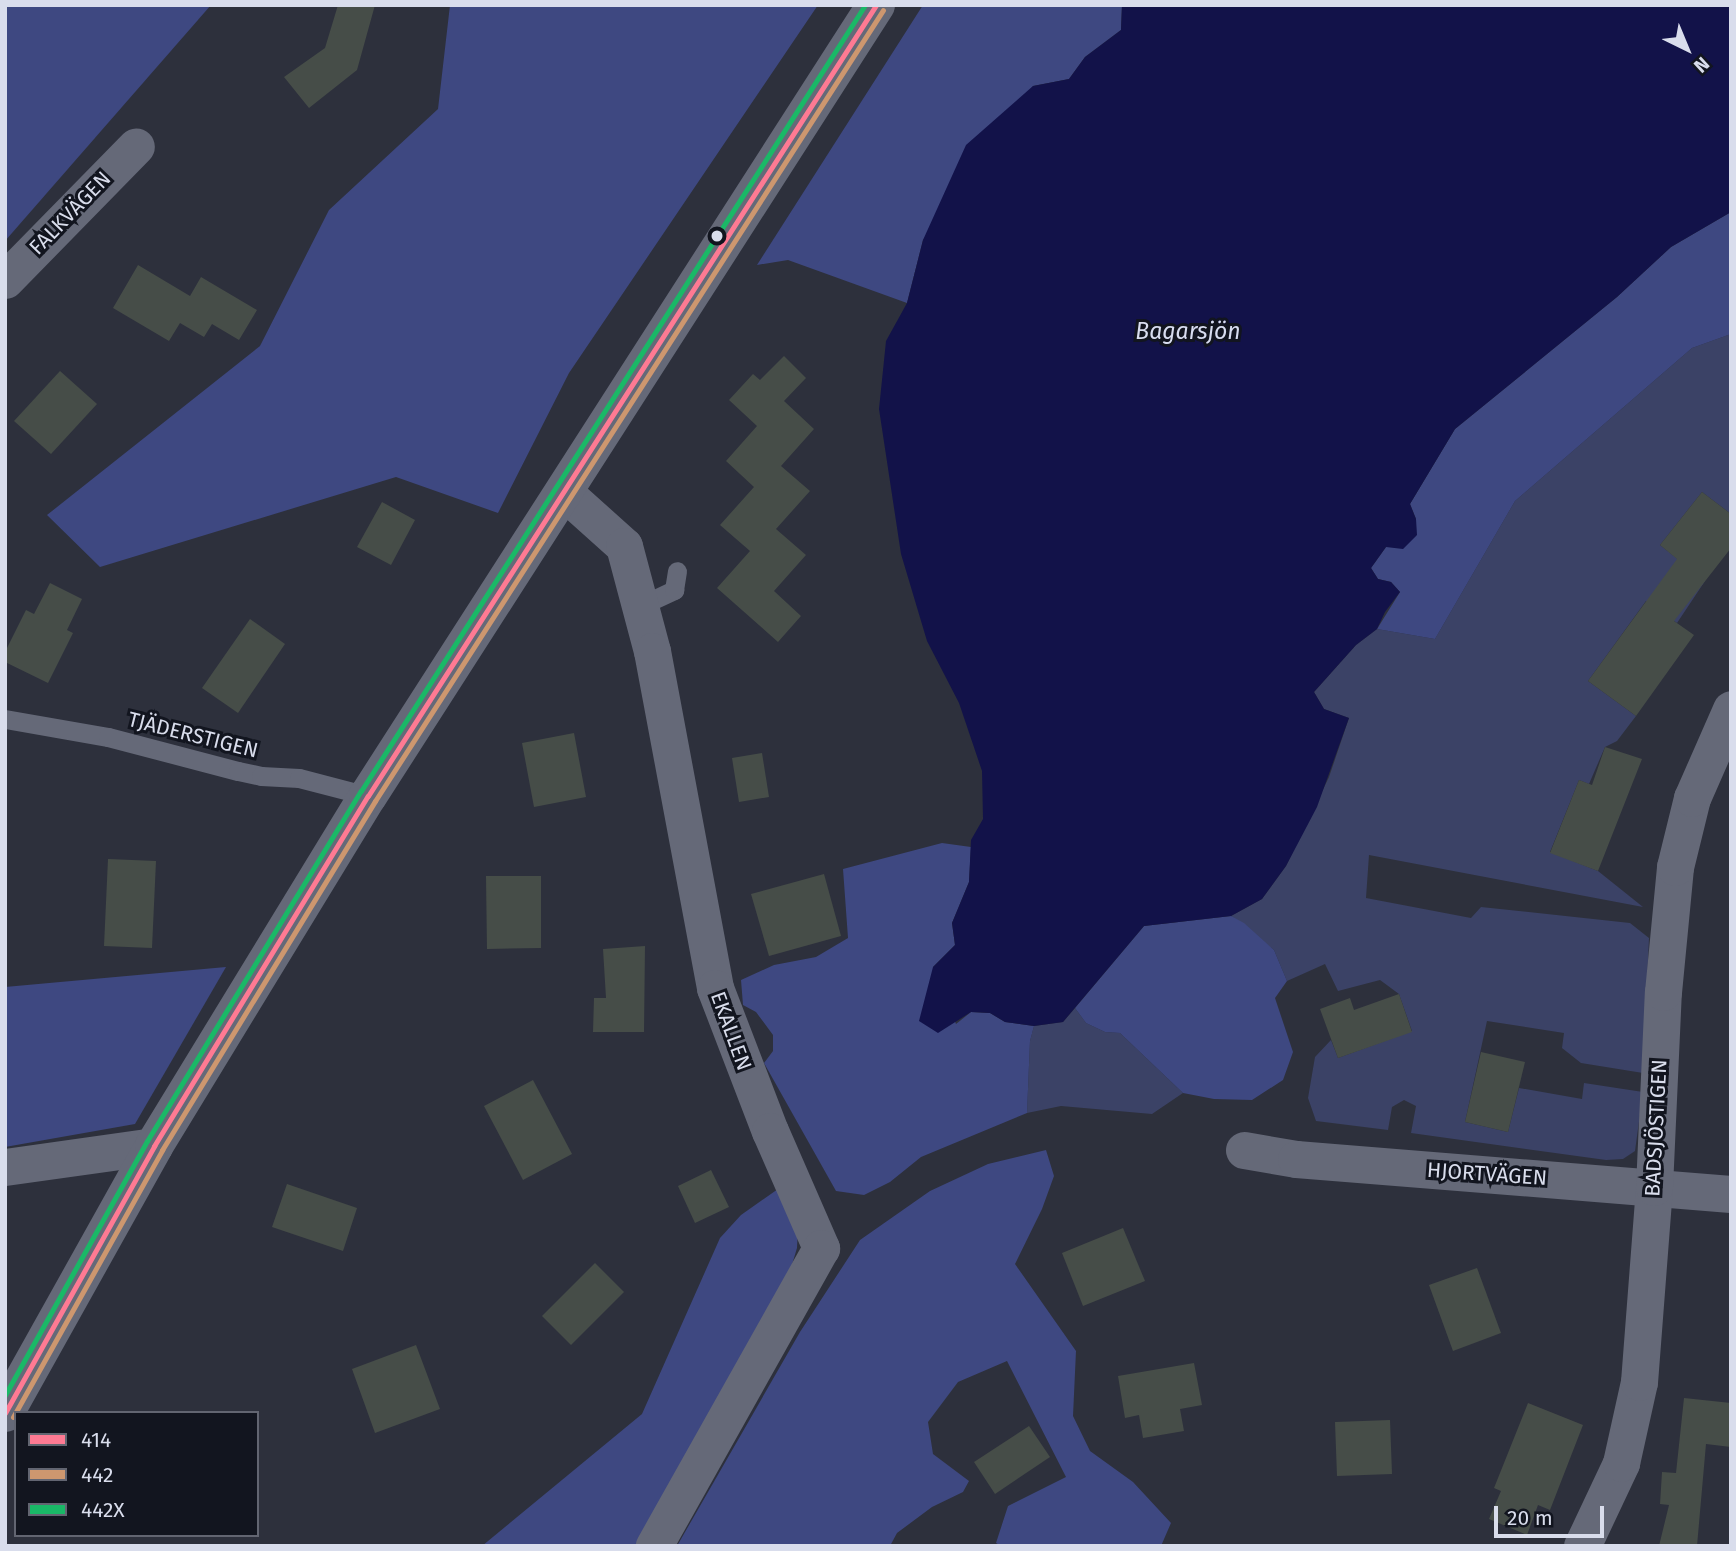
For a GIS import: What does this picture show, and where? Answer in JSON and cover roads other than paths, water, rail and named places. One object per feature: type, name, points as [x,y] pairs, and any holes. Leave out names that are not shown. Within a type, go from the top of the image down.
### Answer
[{"type":"street","points":[[5,1413],[153,1146],[368,796],[565,494],[876,5]]},
{"type":"street","name":"FALKVÄGEN","points":[[5,280],[136,146]]},
{"type":"street","name":"EKALLEN","points":[[565,494],[624,546],[652,651],[715,988],[769,1131],[821,1248],[654,1546]]},
{"type":"street","name":"BADSJÖSTIGEN","points":[[1581,1546],[1621,1463],[1639,1382],[1654,1187],[1664,980],[1675,867],[1692,798],[1731,709]]},
{"type":"street","points":[[5,1167],[153,1146]]},
{"type":"street","name":"HJORTVÄGEN","points":[[1244,1150],[1296,1159],[1731,1194]]},
{"type":"lane","points":[[640,606],[674,590],[677,571]]},
{"type":"lane","name":"TJÄDERSTIGEN","points":[[5,719],[107,737],[237,771],[261,776],[299,778],[368,796]]},
{"type":"water","name":"Bagarsjön","points":[[1122,5],[1731,5],[1731,212],[1671,247],[1617,297],[1455,429],[1410,504],[1416,519],[1417,535],[1403,549],[1386,547],[1371,568],[1378,579],[1391,582],[1400,592],[1385,612],[1377,629],[1356,645],[1314,692],[1324,709],[1349,718],[1317,807],[1286,866],[1262,899],[1231,916],[1144,926],[1063,1022],[1034,1026],[1005,1022],[990,1013],[971,1012],[938,1033],[919,1021],[933,967],[955,945],[952,923],[969,882],[971,840],[983,819],[982,771],[959,703],[927,641],[901,554],[879,409],[886,341],[907,303],[923,240],[966,145],[1033,86],[1069,79],[1085,57],[1121,30]]}]
